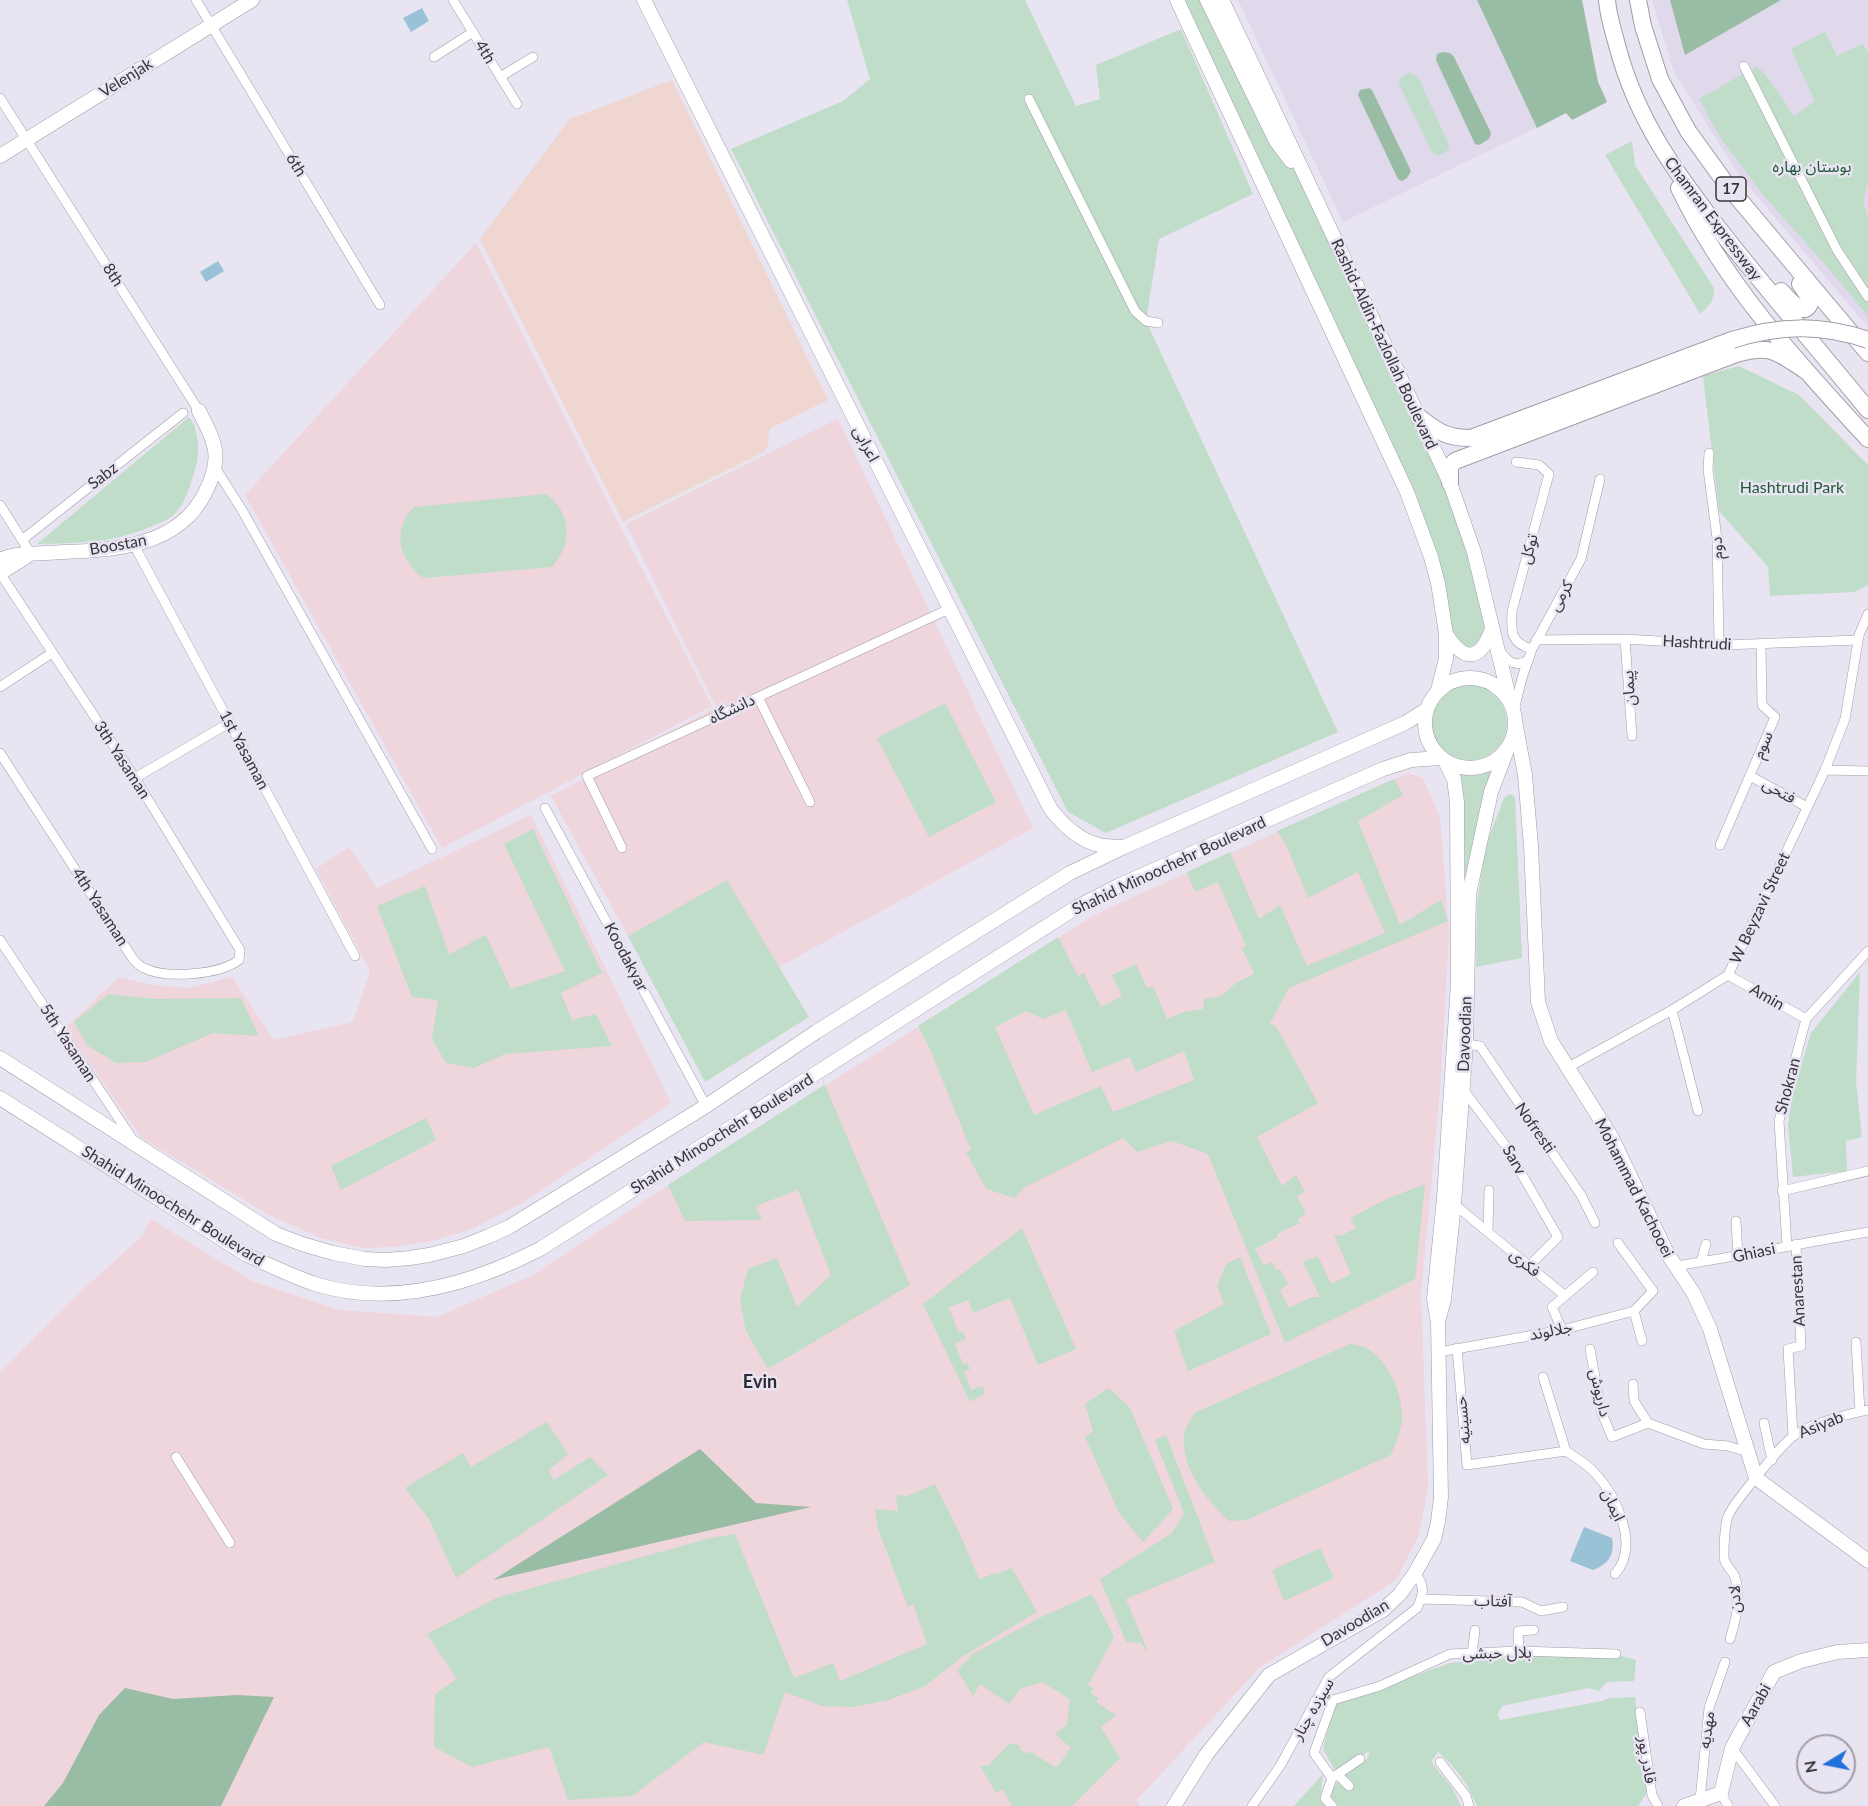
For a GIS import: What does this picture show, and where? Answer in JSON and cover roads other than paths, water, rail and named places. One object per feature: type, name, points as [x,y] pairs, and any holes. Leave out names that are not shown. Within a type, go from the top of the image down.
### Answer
[{"type":"highway","name":"Chamran Expressway","points":[[1607,0],[1622,64],[1639,109],[1662,152],[1741,257],[1868,410]]},
{"type":"highway","name":"Chamran Expressway","points":[[1638,0],[1643,26],[1660,79],[1688,131],[1727,185],[1868,353]]},
{"type":"highway","points":[[1662,152],[1692,216],[1720,263],[1806,371],[1868,439]]},
{"type":"highway","points":[[1741,257],[1778,287],[1795,305],[1803,309],[1810,305],[1809,296],[1766,231]]},
{"type":"highway","points":[[1419,417],[1438,432],[1454,438],[1471,438],[1732,340],[1777,329],[1806,327],[1868,340]]},
{"type":"highway","points":[[1449,483],[1450,466],[1455,461],[1736,354],[1749,350],[1776,351],[1806,371]]},
{"type":"main road","name":"Velenjak","points":[[0,156],[252,0]]},
{"type":"main road","name":"اعرابی","points":[[644,0],[1050,808],[1061,823],[1078,836],[1098,845],[1124,847]]},
{"type":"main road","points":[[1179,0],[1407,492],[1431,557],[1438,583],[1446,634],[1446,658],[1438,690]]},
{"type":"main road","points":[[1207,0],[1276,141],[1310,187]]},
{"type":"main road","name":"Rashid-Aldin-Fazlollah Boulevard","points":[[1222,0],[1449,483],[1474,552],[1513,711]]},
{"type":"main road","points":[[200,411],[213,440],[216,469]]},
{"type":"main road","name":"Boostan","points":[[0,560],[5,557],[31,554],[134,545],[162,535],[194,512],[216,469]]},
{"type":"main road","name":"Boostan","points":[[0,573],[31,554]]},
{"type":"main road","points":[[1446,634],[1455,648],[1464,654],[1473,654],[1480,650],[1493,635]]},
{"type":"main road","points":[[1463,678],[1477,678],[1490,682],[1501,690],[1513,711],[1515,731],[1507,750],[1498,760],[1472,769],[1459,768],[1443,760],[1432,748],[1426,736],[1424,723],[1426,710],[1438,690],[1449,682],[1463,678]]},
{"type":"main road","name":"Shahid Minoochehr Boulevard","points":[[0,1058],[276,1234],[333,1253],[365,1258],[410,1258],[464,1246],[509,1227],[706,1106],[816,1032],[1059,880],[1124,847],[1405,723],[1426,710]]},
{"type":"main road","name":"Mohammad Kachooei","points":[[1513,711],[1525,775],[1538,1002],[1551,1041],[1612,1138],[1667,1253],[1687,1282],[1710,1329],[1728,1374],[1756,1478]]},
{"type":"main road","name":"Davoodian","points":[[1174,1806],[1216,1740],[1269,1675],[1383,1610],[1400,1594],[1434,1539],[1438,1522],[1442,1476],[1438,1323],[1434,1299],[1444,1198],[1464,894],[1491,792],[1507,750]]},
{"type":"main road","name":"Shahid Minoochehr Boulevard","points":[[0,1098],[247,1255],[289,1274],[316,1284],[367,1292],[419,1291],[441,1287],[488,1274],[540,1249],[1077,907],[1120,885],[1383,769],[1411,759],[1443,760]]},
{"type":"main road","name":"Davoodian","points":[[1438,1323],[1444,1300],[1454,1204],[1466,1044],[1464,894],[1454,779],[1443,760]]},
{"type":"main road","points":[[1756,1478],[1868,1562]]},
{"type":"main road","name":"Aarabi","points":[[1721,1793],[1732,1748],[1774,1672],[1801,1661],[1828,1654],[1868,1650]]},
{"type":"main road","name":"Davoodian","points":[[1182,1806],[1191,1776]]},
{"type":"main road","points":[[1684,1806],[1721,1793]]},
{"type":"street","name":"6th","points":[[196,0],[380,304]]},
{"type":"street","name":"4th","points":[[453,0],[517,104]]},
{"type":"street","points":[[434,57],[473,32]]},
{"type":"street","points":[[500,77],[533,57]]},
{"type":"street","points":[[1744,66],[1838,250],[1868,297]]},
{"type":"street","name":"8th","points":[[0,98],[200,411]]},
{"type":"street","points":[[1029,99],[1135,311],[1146,321],[1158,323]]},
{"type":"street","name":"Sabz","points":[[22,540],[183,413]]},
{"type":"street","name":"دوم","points":[[1709,453],[1708,469],[1717,538],[1719,644]]},
{"type":"street","name":"توکل","points":[[1516,462],[1539,465],[1549,474],[1512,611],[1511,628],[1516,641],[1522,646],[1534,645]]},
{"type":"street","points":[[216,469],[242,510],[432,849]]},
{"type":"street","name":"کرمی","points":[[1513,711],[1534,645],[1581,559],[1600,479]]},
{"type":"street","points":[[0,505],[31,554]]},
{"type":"street","name":"1st Yasaman","points":[[134,545],[355,956]]},
{"type":"street","name":"3th Yasaman","points":[[0,573],[135,778],[240,950]]},
{"type":"street","name":"دانشگاه","points":[[622,848],[587,776],[949,609]]},
{"type":"street","name":"W Beyzavi Street","points":[[1567,1068],[1672,1010],[1728,975],[1825,770],[1847,714],[1858,640],[1868,614]]},
{"type":"street","points":[[1493,635],[1507,660],[1514,664],[1522,664],[1528,660]]},
{"type":"street","name":"Hashtrudi","points":[[1534,645],[1625,639],[1761,645],[1858,640]]},
{"type":"street","name":"پیمان","points":[[1625,639],[1632,736]]},
{"type":"street","name":"سوم","points":[[1720,845],[1775,717],[1762,705],[1761,645]]},
{"type":"street","points":[[0,687],[52,653]]},
{"type":"street","points":[[758,697],[810,802]]},
{"type":"street","points":[[135,778],[230,723]]},
{"type":"street","name":"4th Yasaman","points":[[0,753],[133,959],[141,967],[151,971],[184,975],[232,965],[239,960],[240,950]]},
{"type":"street","points":[[1825,770],[1868,771]]},
{"type":"street","name":"فتحی","points":[[1750,776],[1808,807]]},
{"type":"street","name":"Koodakyar","points":[[545,808],[706,1106]]},
{"type":"street","name":"5th Yasaman","points":[[1,945],[137,1146]]},
{"type":"street","name":"Shokran","points":[[1791,1245],[1782,1191],[1779,1121],[1806,1019],[1868,951]]},
{"type":"street","name":"Amin","points":[[1728,975],[1806,1019]]},
{"type":"street","points":[[1672,1010],[1698,1111]]},
{"type":"street","name":"Nofresti","points":[[1466,1044],[1480,1046],[1581,1195],[1595,1223]]},
{"type":"street","name":"Sarv","points":[[1462,1088],[1501,1139],[1558,1237],[1529,1266]]},
{"type":"street","points":[[1782,1191],[1868,1171]]},
{"type":"street","points":[[1488,1232],[1489,1190]]},
{"type":"street","name":"فکری","points":[[1454,1204],[1564,1295]]},
{"type":"street","points":[[1736,1221],[1738,1257]]},
{"type":"street","name":"Ghiasi","points":[[1675,1266],[1738,1257],[1868,1232]]},
{"type":"street","points":[[1618,1243],[1653,1291],[1634,1311],[1642,1341]]},
{"type":"street","points":[[1701,1262],[1706,1244]]},
{"type":"street","name":"Anarestan","points":[[1791,1245],[1801,1346],[1788,1349],[1793,1435]]},
{"type":"street","points":[[1562,1330],[1552,1307],[1593,1272]]},
{"type":"street","name":"جلالوند","points":[[1439,1352],[1562,1330],[1634,1311]]},
{"type":"street","points":[[1856,1342],[1864,1411]]},
{"type":"street","name":"حسینیه","points":[[1457,1348],[1467,1465],[1566,1451]]},
{"type":"street","name":"داریوش","points":[[1590,1349],[1601,1411],[1612,1437],[1648,1423]]},
{"type":"street","points":[[1543,1377],[1566,1451]]},
{"type":"street","points":[[1633,1384],[1634,1401],[1648,1423],[1704,1444],[1728,1446],[1748,1452]]},
{"type":"street","name":"Asiyab","points":[[1756,1478],[1793,1435],[1837,1417],[1864,1411]]},
{"type":"street","points":[[1764,1423],[1772,1460]]},
{"type":"street","name":"ایمان","points":[[1566,1451],[1595,1473],[1611,1495],[1618,1510],[1624,1530],[1626,1552],[1623,1564],[1615,1574]]},
{"type":"street","points":[[176,1457],[231,1543]]},
{"type":"street","name":"لادن","points":[[1730,1639],[1737,1616],[1738,1590],[1734,1574],[1724,1561],[1725,1533],[1729,1515],[1756,1478]]},
{"type":"street","points":[[1415,1572],[1421,1580],[1424,1592],[1422,1599]]},
{"type":"street","name":"آفتاب","points":[[1422,1599],[1522,1602],[1542,1611],[1563,1607]]},
{"type":"street","name":"سیزده چنار","points":[[1252,1806],[1281,1766],[1329,1677],[1408,1616],[1417,1608],[1422,1599]]},
{"type":"street","points":[[1472,1653],[1475,1630]]},
{"type":"street","points":[[1519,1651],[1518,1631],[1534,1630]]},
{"type":"street","name":"بلال حبشی","points":[[1315,1701],[1333,1700],[1380,1686],[1450,1654],[1519,1651],[1616,1654]]},
{"type":"street","name":"مهدیه","points":[[1700,1800],[1709,1708],[1725,1662]]},
{"type":"street","points":[[1333,1700],[1314,1753],[1335,1776],[1349,1785]]},
{"type":"street","name":"قادر پور","points":[[1640,1712],[1652,1795],[1658,1806]]},
{"type":"street","points":[[1732,1748],[1775,1806]]},
{"type":"street","points":[[1332,1806],[1325,1798],[1335,1776],[1360,1759]]},
{"type":"street","points":[[1440,1762],[1466,1796],[1468,1806]]},
{"type":"street","points":[[1721,1793],[1728,1806]]},
{"type":"water","points":[[422,8],[429,21],[411,32],[403,18]]},
{"type":"water","points":[[218,261],[224,271],[206,282],[200,272]]},
{"type":"water","points":[[1584,1527],[1612,1538],[1609,1558],[1603,1565],[1593,1570],[1570,1561]]},
{"type":"district","name":"Evin","points":[[760,1382]]},
{"type":"park label","name":"بوستان بهاره","points":[[1812,167]]},
{"type":"park label","name":"Hashtrudi Park","points":[[1792,488]]}]
